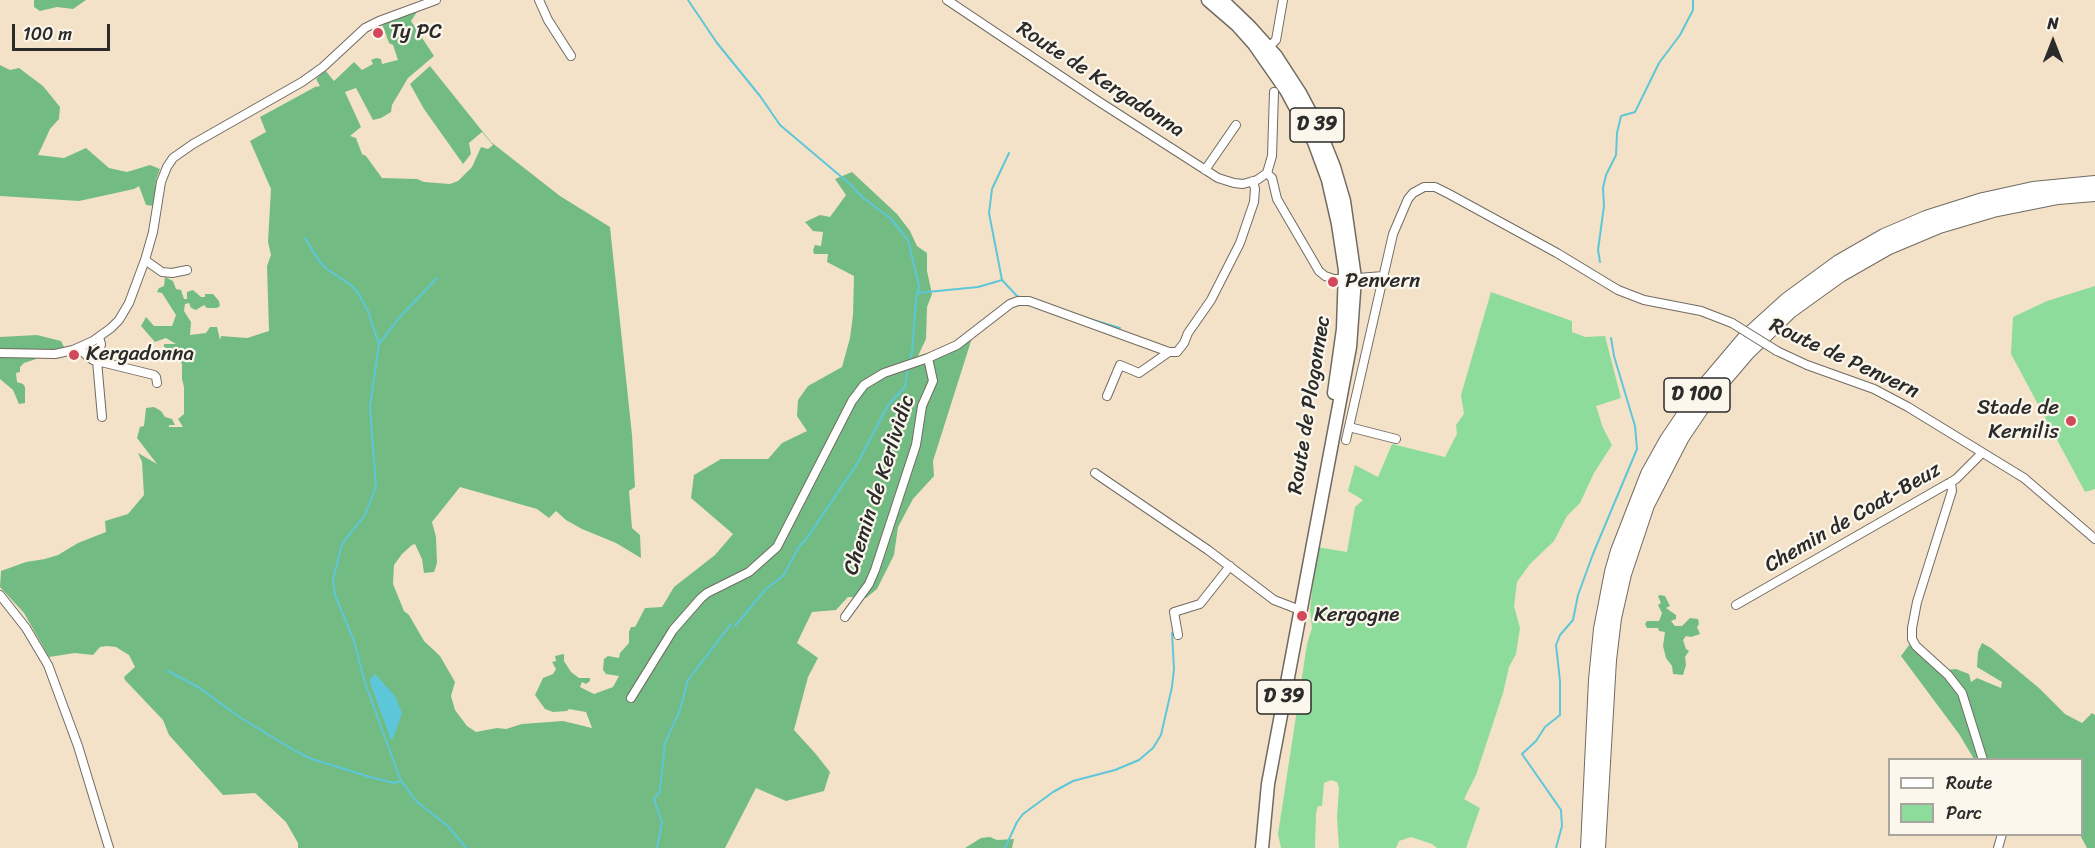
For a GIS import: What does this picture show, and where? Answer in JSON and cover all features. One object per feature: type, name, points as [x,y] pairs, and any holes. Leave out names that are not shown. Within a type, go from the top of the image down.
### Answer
[{"type":"highway","name":"D 100","points":[[1588,848],[1596,680],[1601,629],[1612,572],[1648,474],[1667,440],[1700,391],[1743,339],[1787,300],[1818,276],[1879,239],[1926,218],[1983,200],[2033,189],[2095,183]]},
{"type":"highway","name":"D 100","points":[[1598,848],[1607,680],[1613,626],[1624,574],[1647,505],[1682,437],[1707,400],[1733,368],[1779,321],[1840,275],[1889,247],[1939,226],[1993,210],[2058,197],[2095,194]]},
{"type":"highway","name":"D 100","points":[[1603,740],[1604,848]]},
{"type":"main road","name":"Route de Plogonnec","points":[[1208,0],[1265,50]]},
{"type":"main road","name":"Route de Plogonnec","points":[[1222,0],[1265,50],[1318,151],[1336,209],[1344,260],[1350,279],[1350,347],[1268,784],[1262,848]]},
{"type":"street","points":[[0,354],[55,354],[79,348],[99,337],[121,317],[129,303],[153,232],[161,182],[167,166],[176,156],[312,75],[365,28],[436,0]]},
{"type":"street","points":[[539,0],[548,20],[571,56]]},
{"type":"street","name":"Route de Kergadonna","points":[[946,0],[1218,178],[1234,183],[1252,182]]},
{"type":"street","points":[[1265,50],[1276,40],[1283,0]]},
{"type":"street","points":[[1107,396],[1120,365],[1139,373],[1169,352],[1177,352],[1206,308],[1231,262],[1250,216],[1255,193],[1252,182],[1267,173],[1272,156],[1274,92]]},
{"type":"street","points":[[1205,170],[1236,125]]},
{"type":"street","points":[[1267,173],[1272,178],[1277,199],[1319,271],[1329,278],[1383,276]]},
{"type":"street","name":"Route de Penvern","points":[[1383,276],[1393,234],[1404,207],[1413,193],[1429,186],[1449,194],[1547,247],[1618,290],[1644,300],[1701,311],[1732,323],[1777,351],[1874,389],[1908,407],[2024,478],[2095,539]]},
{"type":"street","points":[[145,260],[162,272],[187,270]]},
{"type":"street","name":"Route de Plogonnec","points":[[1346,440],[1383,276]]},
{"type":"street","name":"Chemin de Kerlividic","points":[[631,698],[673,630],[701,598],[749,572],[777,547],[858,390],[884,373],[928,358],[968,338],[1010,304],[1018,301],[1038,304],[1169,352]]},
{"type":"street","points":[[99,337],[101,344],[98,361],[102,417]]},
{"type":"street","points":[[79,348],[87,356],[98,361],[154,375],[157,383]]},
{"type":"street","name":"Chemin de Kerlividic","points":[[845,617],[869,584],[875,570],[916,445],[922,406],[933,381],[928,358]]},
{"type":"street","name":"Route de Plogonnec","points":[[1349,427],[1396,438]]},
{"type":"street","name":"Chemin de Coat-Beuz","points":[[1736,605],[1951,482],[1962,475],[1982,453]]},
{"type":"street","points":[[1095,473],[1230,566],[1274,600],[1300,610]]},
{"type":"street","points":[[1951,482],[1953,487],[1950,498],[1917,602],[1912,639],[1916,646],[1959,688],[1983,758]]},
{"type":"street","points":[[1178,635],[1174,612],[1200,604],[1230,566]]},
{"type":"street","points":[[0,595],[26,628],[48,665],[78,746],[109,848]]},
{"type":"green space","points":[[34,0],[86,0],[73,9],[57,7],[40,11],[34,7]]},
{"type":"green space","points":[[419,9],[411,21],[434,56],[408,78],[392,105],[391,112],[381,118],[373,120],[356,88],[345,92],[361,127],[350,136],[356,138],[362,154],[382,178],[417,179],[424,182],[450,184],[458,181],[472,167],[481,147],[488,149],[493,145],[482,132],[469,143],[471,154],[463,164],[424,109],[410,84],[430,66],[491,142],[560,196],[610,227],[632,435],[635,487],[629,491],[632,528],[640,535],[641,558],[616,543],[582,529],[556,511],[549,518],[537,509],[460,487],[432,522],[436,537],[437,563],[434,572],[424,573],[422,559],[415,544],[402,554],[394,565],[393,584],[404,611],[409,615],[424,641],[440,656],[455,682],[451,696],[455,710],[467,726],[476,732],[497,728],[506,729],[522,724],[563,721],[592,728],[586,712],[569,709],[553,712],[545,709],[535,695],[543,678],[553,674],[556,669],[552,662],[556,661],[555,656],[564,654],[564,661],[571,672],[579,678],[590,678],[586,684],[582,682],[580,687],[594,694],[613,687],[619,676],[606,674],[603,670],[604,659],[608,656],[619,658],[620,653],[629,643],[631,627],[635,627],[645,608],[662,607],[674,587],[715,555],[733,534],[691,498],[694,475],[721,459],[768,459],[782,443],[807,431],[797,416],[798,400],[808,386],[842,367],[850,338],[853,315],[854,276],[827,262],[828,254],[814,254],[815,245],[821,246],[823,232],[813,231],[805,222],[820,215],[830,217],[846,195],[835,179],[852,172],[897,214],[910,231],[917,246],[927,253],[927,271],[932,294],[927,307],[926,339],[918,356],[972,338],[933,461],[934,476],[913,499],[898,527],[894,555],[877,589],[866,598],[848,597],[836,610],[812,612],[797,643],[818,658],[808,677],[794,730],[830,772],[824,791],[786,801],[756,788],[725,848],[298,848],[298,843],[286,822],[255,793],[223,795],[169,735],[163,720],[125,680],[124,677],[135,667],[129,655],[116,647],[107,646],[100,647],[93,655],[75,653],[49,657],[24,613],[0,587],[1,571],[26,562],[58,555],[78,543],[106,532],[105,521],[128,514],[144,495],[142,462],[138,453],[157,464],[137,438],[140,427],[144,426],[146,408],[154,407],[165,417],[172,419],[175,425],[169,425],[169,427],[183,427],[178,419],[184,414],[182,364],[177,355],[179,353],[164,347],[164,344],[176,344],[166,338],[155,342],[141,326],[146,317],[154,326],[172,326],[176,315],[162,293],[157,292],[164,286],[165,277],[173,281],[176,289],[181,290],[184,299],[187,299],[187,292],[193,290],[201,297],[205,297],[205,294],[213,294],[219,301],[220,306],[217,308],[207,308],[204,305],[196,310],[191,308],[189,303],[185,304],[184,311],[191,322],[190,335],[206,333],[210,327],[217,327],[220,340],[221,336],[247,338],[269,331],[267,266],[271,255],[268,242],[271,189],[250,141],[266,132],[260,117],[320,86],[316,79],[325,70],[334,81],[354,62],[362,70],[373,64],[371,60],[376,58],[381,59],[382,64],[398,60],[382,24]]},
{"type":"green space","points":[[0,65],[10,70],[19,68],[43,86],[60,107],[59,119],[50,129],[38,155],[64,158],[86,148],[109,168],[127,172],[150,165],[160,169],[156,180],[154,206],[146,205],[139,186],[79,201],[0,196]]},
{"type":"green space","name":"Stade de Kernilis","points":[[2095,286],[2095,489],[2085,492],[2011,354],[2013,317],[2047,301]]},
{"type":"green space","points":[[1491,292],[1572,321],[1572,332],[1585,337],[1605,336],[1621,398],[1596,406],[1603,428],[1612,445],[1594,473],[1580,503],[1567,516],[1554,541],[1530,564],[1517,582],[1514,606],[1520,628],[1516,654],[1509,667],[1503,693],[1476,775],[1464,799],[1480,808],[1466,848],[1437,848],[1411,837],[1399,841],[1396,848],[1339,848],[1337,817],[1339,788],[1337,782],[1331,780],[1324,783],[1322,806],[1318,806],[1316,813],[1315,848],[1281,848],[1278,834],[1307,644],[1312,628],[1310,609],[1317,547],[1347,552],[1355,507],[1363,500],[1348,491],[1355,465],[1378,477],[1392,444],[1445,457],[1457,434],[1456,425],[1464,414],[1461,395]]},
{"type":"green space","points":[[37,335],[61,341],[64,347],[58,351],[37,352],[36,359],[20,367],[20,372],[16,373],[17,382],[25,387],[25,403],[19,404],[13,390],[0,379],[0,337]]},
{"type":"green space","points":[[1658,596],[1665,596],[1670,606],[1666,608],[1676,615],[1676,619],[1671,621],[1675,626],[1682,626],[1690,618],[1698,619],[1697,627],[1700,634],[1686,636],[1683,640],[1689,651],[1685,657],[1686,665],[1683,675],[1673,674],[1672,666],[1666,658],[1663,646],[1665,632],[1659,631],[1658,628],[1647,628],[1645,624],[1647,621],[1659,621],[1662,613],[1658,605],[1661,603]]},
{"type":"green space","points":[[1982,643],[1991,648],[2039,688],[2065,714],[2082,723],[2092,713],[2095,715],[2095,848],[2087,848],[2081,836],[2083,836],[2083,758],[1973,758],[1959,734],[1901,656],[1909,645],[1933,666],[1945,670],[1956,669],[1969,674],[1971,682],[1977,678],[2001,688],[2002,682],[1977,667],[1978,652]]},
{"type":"green space","points":[[990,837],[997,840],[1014,839],[1012,848],[965,848],[981,838]]},
{"type":"water","points":[[375,674],[395,696],[402,713],[391,740],[370,683],[370,679]]},
{"type":"waterway","points":[[688,0],[717,43],[760,96],[780,125],[862,197],[891,219],[908,240],[919,286],[909,363]]},
{"type":"waterway","points":[[1600,262],[1598,250],[1604,206],[1603,188],[1606,175],[1616,155],[1617,133],[1621,116],[1635,112],[1659,63],[1680,35],[1693,10],[1693,0]]},
{"type":"waterway","points":[[1009,153],[992,189],[989,213],[1002,280],[1017,296],[1023,298]]},
{"type":"waterway","points":[[305,238],[319,261],[358,293],[368,311],[379,344],[370,406],[376,487],[365,515],[342,544],[333,580],[335,595],[354,641],[365,683],[401,781],[417,802],[448,826],[466,848]]},
{"type":"waterway","points":[[379,344],[398,319],[437,278]]},
{"type":"waterway","points":[[917,293],[978,287],[1002,280]]},
{"type":"waterway","points":[[1083,317],[1120,328]]},
{"type":"waterway","points":[[1556,848],[1562,826],[1561,810],[1522,754],[1536,741],[1545,727],[1560,715],[1560,681],[1556,645],[1560,635],[1573,620],[1578,595],[1593,554],[1637,449],[1635,426],[1614,356],[1611,338]]},
{"type":"waterway","points":[[735,626],[766,589],[784,575],[798,548],[857,464],[888,405],[905,387],[908,368]]},
{"type":"waterway","points":[[657,848],[662,822],[654,799],[660,791],[665,743],[680,710],[688,680],[731,624]]},
{"type":"waterway","points":[[1005,848],[1023,814],[1053,792],[1073,781],[1115,770],[1139,760],[1153,748],[1161,735],[1172,687],[1174,669],[1172,633]]},
{"type":"waterway","points":[[168,671],[198,687],[241,718],[297,752],[370,777],[394,783],[401,781]]},
{"type":"place","name":"Ty PC","points":[[378,33]]},
{"type":"place","name":"Penvern","points":[[1333,282]]},
{"type":"place","name":"Kergadonna","points":[[74,355]]},
{"type":"place","name":"Stade de Kernilis","points":[[2071,421]]},
{"type":"place","name":"Kergogne","points":[[1302,616]]}]
